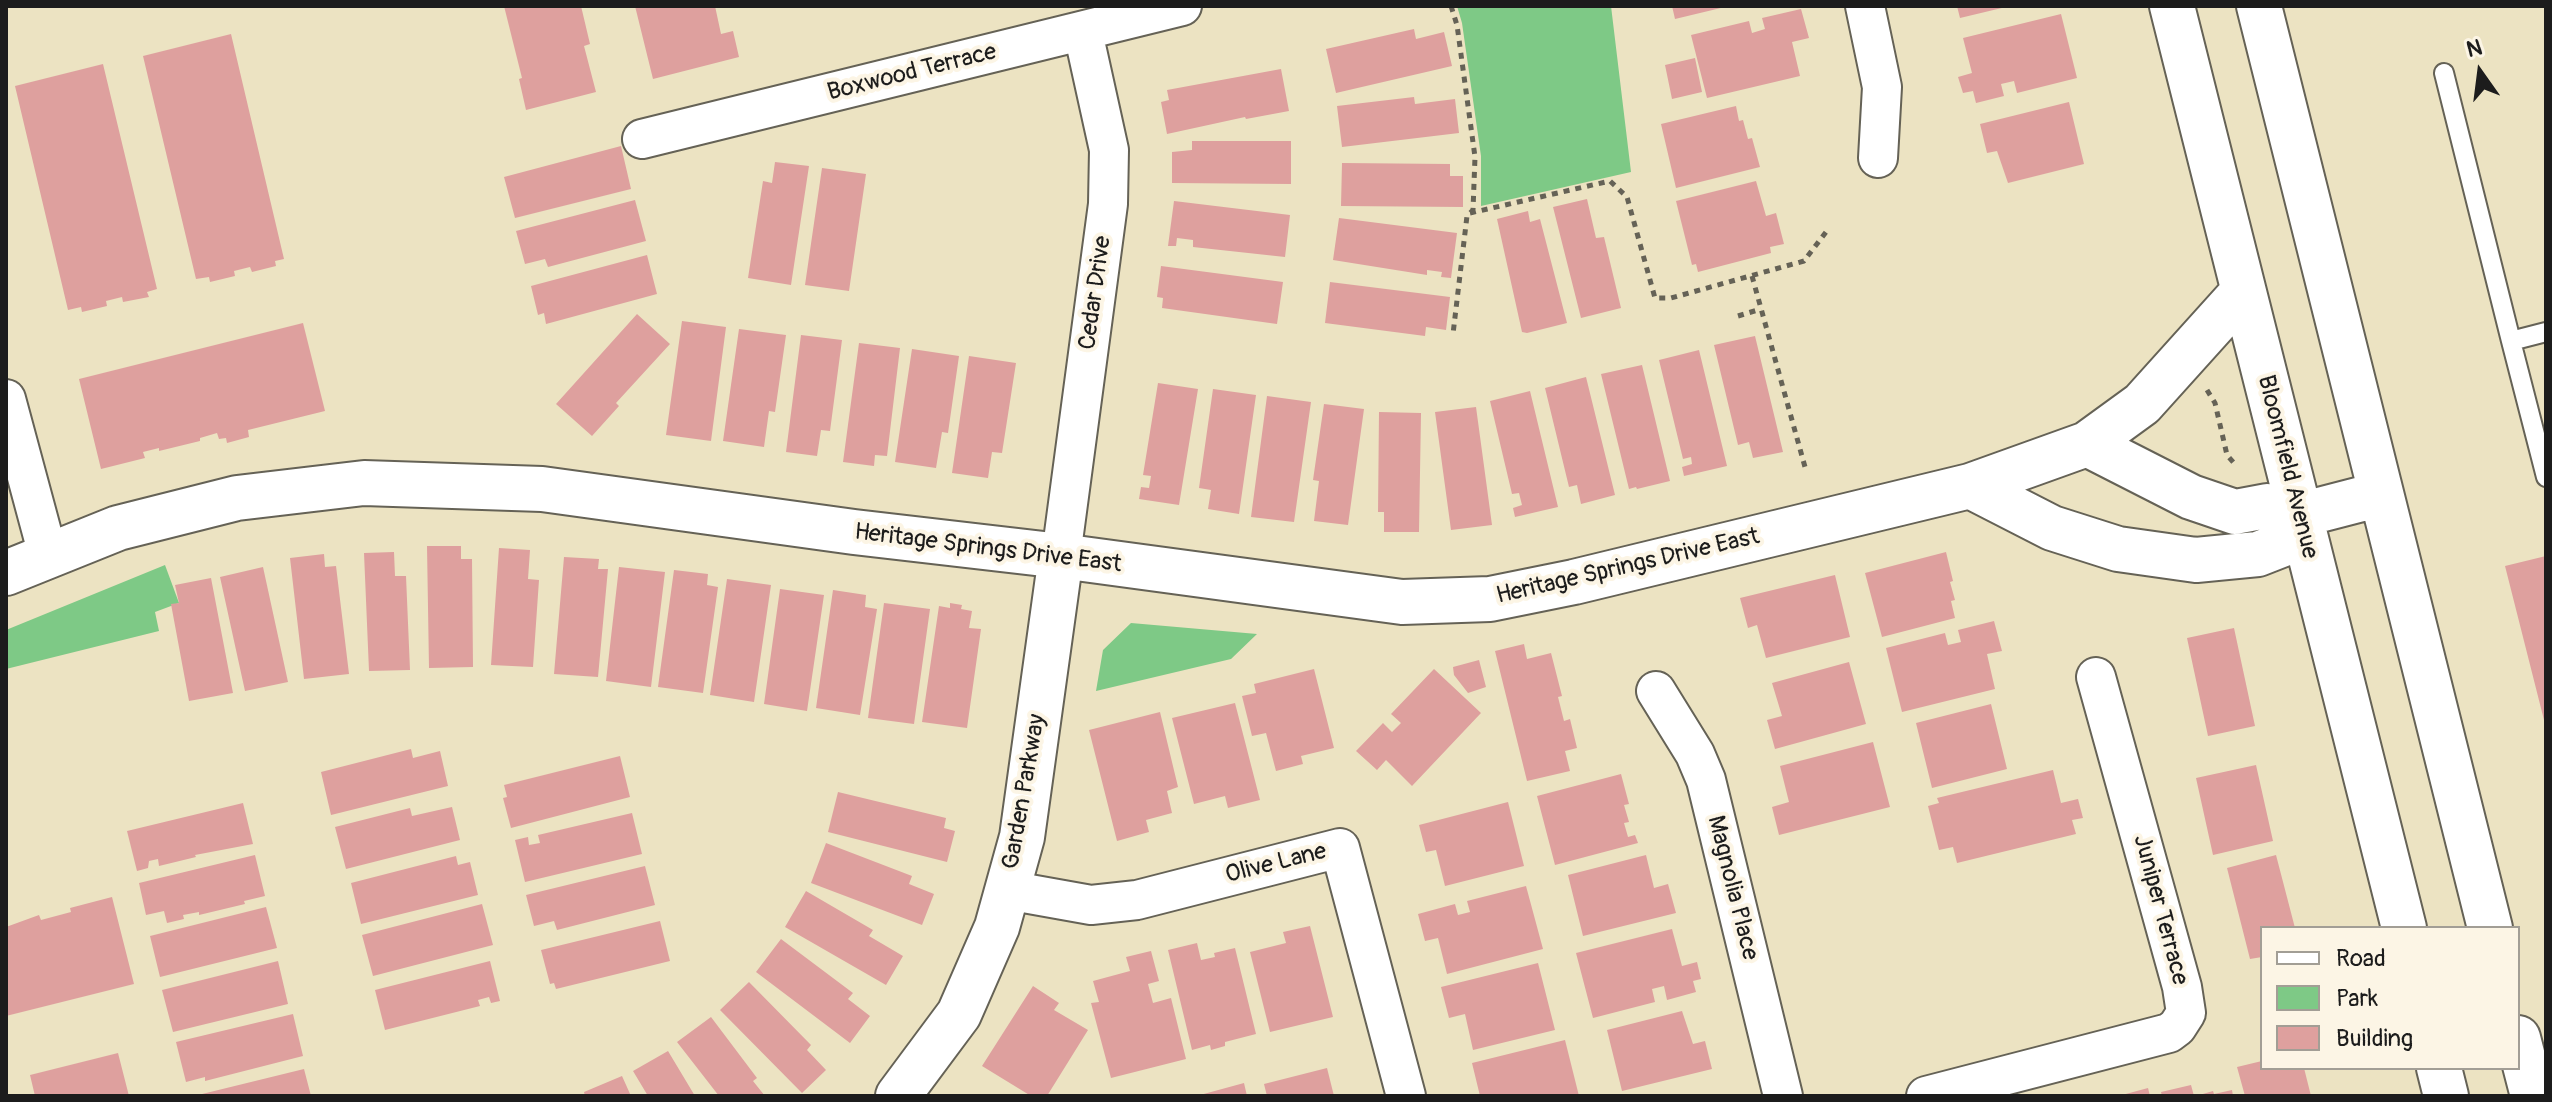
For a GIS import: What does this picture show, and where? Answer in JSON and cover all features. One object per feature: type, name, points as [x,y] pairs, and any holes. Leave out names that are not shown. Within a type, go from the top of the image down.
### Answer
[{"type":"street","name":"Boxwood Terrace","points":[[642,139],[1182,6]]},
{"type":"street","points":[[1865,6],[1882,87],[1878,158]]},
{"type":"street","name":"Bloomfield Avenue","points":[[2172,6],[2403,926]]},
{"type":"street","points":[[2259,6],[2489,926]]},
{"type":"street","name":"Cedar Drive","points":[[1061,556],[1108,204],[1109,150],[1083,32]]},
{"type":"street","name":"Heritage Springs Drive East","points":[[6,573],[118,528],[237,498],[364,483],[542,489],[1402,602],[1490,599],[1574,582],[1970,486],[2087,444],[2142,404],[2242,293]]},
{"type":"street","points":[[6,399],[48,555]]},
{"type":"street","points":[[2087,444],[2191,497],[2235,512],[2267,506],[2300,515],[2381,494]]},
{"type":"street","points":[[1970,486],[2052,528],[2118,549],[2196,560],[2258,554],[2281,545],[2300,515]]},
{"type":"street","name":"Garden Parkway","points":[[898,1096],[959,1014],[997,927],[1022,837],[1061,556]]},
{"type":"street","name":"Juniper Terrace","points":[[1926,1096],[2169,1033],[2186,1013],[2182,987],[2096,677]]},
{"type":"street","name":"Magnolia Place","points":[[1656,691],[1695,754],[1706,780],[1783,1096]]},
{"type":"street","name":"Olive Lane","points":[[1007,890],[1091,905],[1137,900],[1340,848],[1406,1096]]},
{"type":"street","points":[[2520,1046],[2533,1096]]},
{"type":"street","points":[[2440,1070],[2446,1096]]},
{"type":"lane","points":[[2444,73],[2546,477]]},
{"type":"lane","points":[[2511,341],[2546,332]]},
{"type":"path","points":[[1451,6],[1457,25],[1475,157],[1473,210],[1467,216],[1453,334]]},
{"type":"path","points":[[1470,213],[1610,181],[1627,197],[1655,298],[1671,298],[1804,261],[1829,228]]},
{"type":"path","points":[[1752,276],[1805,467]]},
{"type":"path","points":[[1738,316],[1761,309]]},
{"type":"path","points":[[2201,378],[2215,403],[2227,455],[2234,463]]},
{"type":"green space","points":[[1457,6],[1611,6],[1631,172],[1481,206],[1481,156]]},
{"type":"green space","points":[[165,565],[179,603],[155,612],[159,631],[6,669],[6,630]]},
{"type":"green space","points":[[1131,623],[1257,634],[1231,659],[1096,691],[1103,650]]},
{"type":"building","points":[[504,6],[581,6],[590,44],[584,46],[596,92],[526,110],[519,79],[522,78]]},
{"type":"building","points":[[635,6],[715,6],[721,34],[733,31],[739,57],[653,79]]},
{"type":"building","points":[[1672,6],[1725,6],[1725,7],[1675,19]]},
{"type":"building","points":[[1957,6],[2006,6],[2006,7],[1960,18]]},
{"type":"building","points":[[1801,9],[1809,38],[1792,42],[1800,76],[1707,98],[1691,35],[1749,21],[1752,33],[1765,29],[1762,18]]},
{"type":"building","points":[[2061,14],[2077,78],[2017,93],[2014,81],[2001,84],[2004,96],[1976,103],[1973,91],[1963,93],[1958,77],[1972,73],[1963,38]]},
{"type":"building","points":[[1414,29],[1416,39],[1444,32],[1452,66],[1336,93],[1326,49]]},
{"type":"building","points":[[231,34],[284,259],[275,261],[276,266],[252,272],[250,267],[234,271],[235,276],[210,282],[209,277],[196,279],[143,56]]},
{"type":"building","points":[[1695,58],[1702,92],[1672,99],[1665,65]]},
{"type":"building","points":[[103,64],[157,289],[147,292],[149,297],[123,302],[122,297],[106,301],[107,306],[82,312],[81,307],[68,310],[15,86]]},
{"type":"building","points":[[1281,69],[1289,111],[1167,134],[1161,102],[1169,100],[1167,90]]},
{"type":"building","points":[[1414,97],[1415,104],[1455,99],[1459,133],[1342,147],[1337,106]]},
{"type":"building","points":[[2069,102],[2084,164],[2008,183],[1997,151],[1987,153],[1980,124]]},
{"type":"building","points":[[1736,106],[1748,139],[1752,138],[1760,167],[1676,188],[1661,124]]},
{"type":"building","points":[[1192,141],[1291,141],[1291,184],[1172,183],[1172,152],[1192,150]]},
{"type":"building","points":[[621,146],[631,189],[515,218],[504,177]]},
{"type":"building","points":[[775,162],[809,166],[791,285],[748,278],[763,181],[772,183]]},
{"type":"building","points":[[1342,163],[1450,164],[1450,176],[1463,176],[1463,207],[1341,206]]},
{"type":"building","points":[[822,168],[866,174],[849,291],[805,285]]},
{"type":"building","points":[[1756,181],[1766,216],[1776,213],[1784,244],[1770,247],[1771,253],[1698,272],[1696,264],[1692,265],[1676,201]]},
{"type":"building","points":[[1587,199],[1596,238],[1604,237],[1621,308],[1581,318],[1553,207]]},
{"type":"building","points":[[635,200],[646,241],[548,267],[545,259],[525,264],[516,231]]},
{"type":"building","points":[[1174,201],[1290,215],[1285,257],[1193,247],[1193,240],[1177,238],[1176,246],[1168,246]]},
{"type":"building","points":[[1528,211],[1530,222],[1540,219],[1567,323],[1527,333],[1522,332],[1497,219]]},
{"type":"building","points":[[1339,218],[1457,233],[1451,278],[1441,277],[1442,272],[1427,270],[1427,275],[1333,260]]},
{"type":"building","points":[[647,255],[657,294],[546,324],[544,313],[538,315],[531,286]]},
{"type":"building","points":[[1161,266],[1283,282],[1277,324],[1162,308],[1163,298],[1157,297]]},
{"type":"building","points":[[1330,282],[1450,297],[1446,330],[1426,327],[1425,336],[1325,323]]},
{"type":"building","points":[[637,314],[670,344],[616,403],[619,406],[592,436],[556,404]]},
{"type":"building","points":[[682,321],[726,327],[711,441],[666,435]]},
{"type":"building","points":[[303,323],[325,411],[248,430],[249,437],[227,443],[226,438],[219,439],[217,433],[200,438],[200,441],[143,452],[145,458],[101,469],[79,379]]},
{"type":"building","points":[[739,329],[786,335],[775,412],[769,411],[764,447],[723,441]]},
{"type":"building","points":[[801,335],[842,340],[830,431],[821,430],[817,456],[786,452]]},
{"type":"building","points":[[1755,336],[1783,452],[1753,458],[1749,442],[1738,445],[1714,345]]},
{"type":"building","points":[[859,343],[900,348],[887,456],[875,455],[874,466],[843,462]]},
{"type":"building","points":[[912,349],[959,356],[948,433],[942,432],[936,468],[895,462]]},
{"type":"building","points":[[1699,350],[1727,466],[1684,476],[1682,467],[1692,464],[1691,457],[1683,459],[1659,360]]},
{"type":"building","points":[[969,356],[1016,363],[1002,453],[992,452],[988,478],[952,473]]},
{"type":"building","points":[[1642,365],[1670,481],[1629,489],[1601,374]]},
{"type":"building","points":[[1586,377],[1615,495],[1581,504],[1577,485],[1569,487],[1545,388]]},
{"type":"building","points":[[1158,383],[1198,389],[1179,505],[1139,499],[1141,487],[1149,488],[1151,476],[1143,475]]},
{"type":"building","points":[[1213,389],[1256,395],[1239,514],[1208,509],[1211,490],[1199,488]]},
{"type":"building","points":[[1530,391],[1558,507],[1515,517],[1513,508],[1522,505],[1519,493],[1512,494],[1490,401]]},
{"type":"building","points":[[1267,396],[1311,402],[1294,522],[1251,517]]},
{"type":"building","points":[[1324,404],[1364,409],[1348,525],[1314,521],[1319,481],[1313,480]]},
{"type":"building","points":[[1476,407],[1492,525],[1451,530],[1435,412]]},
{"type":"building","points":[[1379,412],[1421,413],[1419,532],[1384,532],[1384,512],[1378,512]]},
{"type":"building","points":[[427,546],[461,546],[461,559],[472,559],[473,667],[429,668]]},
{"type":"building","points":[[499,548],[530,550],[528,579],[539,580],[533,667],[491,665]]},
{"type":"building","points":[[394,552],[395,576],[406,576],[410,670],[369,671],[364,553]]},
{"type":"building","points":[[1946,552],[1953,581],[1950,582],[1955,600],[1951,601],[1955,618],[1882,637],[1865,573]]},
{"type":"building","points":[[324,554],[325,567],[336,566],[349,674],[304,679],[290,558]]},
{"type":"building","points":[[2546,556],[2546,724],[2545,724],[2505,566]]},
{"type":"building","points":[[564,557],[599,559],[598,569],[608,569],[598,677],[554,674]]},
{"type":"building","points":[[263,567],[288,682],[245,691],[220,577]]},
{"type":"building","points":[[619,567],[665,572],[651,687],[606,681]]},
{"type":"building","points":[[674,570],[708,574],[707,585],[718,587],[703,693],[658,687]]},
{"type":"building","points":[[1835,575],[1850,637],[1766,658],[1757,625],[1748,628],[1740,598]]},
{"type":"building","points":[[211,578],[233,693],[189,701],[171,604],[179,603],[175,585]]},
{"type":"building","points":[[727,579],[771,585],[754,702],[710,695]]},
{"type":"building","points":[[780,589],[824,595],[807,711],[764,704]]},
{"type":"building","points":[[833,590],[866,595],[865,607],[877,609],[860,715],[816,708]]},
{"type":"building","points":[[884,603],[930,609],[914,724],[868,718]]},
{"type":"building","points":[[950,603],[972,611],[969,628],[981,629],[967,728],[922,722],[939,606],[950,608]]},
{"type":"building","points":[[1994,621],[2002,651],[1987,654],[1995,689],[1902,712],[1886,648],[1945,633],[1948,645],[1961,642],[1958,630]]},
{"type":"building","points":[[2234,628],[2255,726],[2208,736],[2187,638]]},
{"type":"building","points":[[1524,644],[1527,659],[1551,653],[1562,696],[1558,697],[1564,721],[1570,719],[1577,748],[1565,751],[1570,771],[1527,781],[1495,651]]},
{"type":"building","points":[[1479,660],[1486,687],[1468,693],[1454,675],[1453,667]]},
{"type":"building","points":[[1849,662],[1866,724],[1775,749],[1767,720],[1782,716],[1772,683]]},
{"type":"building","points":[[1314,669],[1334,748],[1301,756],[1303,764],[1276,771],[1266,733],[1252,736],[1242,696],[1256,693],[1254,684]]},
{"type":"building","points":[[1434,669],[1481,713],[1412,786],[1386,760],[1377,770],[1356,751],[1383,723],[1392,732],[1401,723],[1391,714]]},
{"type":"building","points":[[1235,703],[1260,800],[1228,808],[1225,796],[1194,804],[1172,718]]},
{"type":"building","points":[[1991,704],[2007,769],[1932,788],[1916,723]]},
{"type":"building","points":[[1160,712],[1178,787],[1167,791],[1172,813],[1146,820],[1149,832],[1117,841],[1089,730]]},
{"type":"building","points":[[1873,742],[1890,807],[1779,835],[1772,807],[1789,802],[1780,766]]},
{"type":"building","points":[[411,749],[413,758],[440,751],[448,786],[331,815],[321,772]]},
{"type":"building","points":[[620,756],[630,797],[511,828],[503,798],[507,797],[504,785]]},
{"type":"building","points":[[2256,765],[2273,841],[2213,855],[2196,778]]},
{"type":"building","points":[[2053,770],[2061,803],[2078,799],[2083,818],[2072,820],[2076,834],[1957,863],[1953,847],[1939,850],[1928,806],[1939,803],[1937,798]]},
{"type":"building","points":[[1621,774],[1629,804],[1624,805],[1629,822],[1624,823],[1628,837],[1635,835],[1638,843],[1555,865],[1537,796]]},
{"type":"building","points":[[838,792],[946,818],[944,828],[955,831],[947,862],[828,832]]},
{"type":"building","points":[[1508,802],[1524,866],[1445,886],[1436,850],[1426,852],[1419,825]]},
{"type":"building","points":[[243,803],[253,844],[195,855],[159,866],[158,859],[149,861],[148,868],[137,871],[127,831]]},
{"type":"building","points":[[452,807],[460,840],[346,869],[335,827],[410,808],[412,816]]},
{"type":"building","points":[[632,813],[642,854],[525,882],[515,840],[528,837],[529,845],[540,843],[538,835]]},
{"type":"building","points":[[826,843],[912,876],[909,884],[934,894],[922,925],[811,883]]},
{"type":"building","points":[[255,855],[265,896],[199,915],[199,912],[183,915],[184,919],[167,923],[164,911],[146,915],[139,883]]},
{"type":"building","points":[[1646,855],[1654,888],[1668,884],[1676,913],[1583,936],[1568,875]]},
{"type":"building","points":[[2276,855],[2294,926],[2260,926],[2260,957],[2250,959],[2227,868]]},
{"type":"building","points":[[456,856],[458,865],[470,862],[478,895],[361,924],[351,883]]},
{"type":"building","points":[[645,866],[655,905],[557,930],[554,921],[534,926],[526,895]]},
{"type":"building","points":[[1526,886],[1543,949],[1447,974],[1438,938],[1425,941],[1418,914],[1455,904],[1458,915],[1470,912],[1467,901]]},
{"type":"building","points":[[806,891],[873,930],[869,936],[903,956],[886,985],[785,927]]},
{"type":"building","points":[[112,897],[134,984],[6,1016],[6,927],[39,915],[41,920],[71,912],[70,908]]},
{"type":"building","points":[[482,904],[493,945],[373,976],[362,935]]},
{"type":"building","points":[[266,907],[277,948],[160,977],[150,936]]},
{"type":"building","points":[[660,921],[670,961],[556,989],[554,983],[550,984],[541,950]]},
{"type":"building","points":[[1310,926],[1333,1017],[1270,1032],[1250,952],[1286,943],[1283,932]]},
{"type":"building","points":[[1672,929],[1682,966],[1697,962],[1701,979],[1693,981],[1696,992],[1667,1000],[1664,986],[1652,989],[1655,1002],[1593,1018],[1576,953]]},
{"type":"building","points":[[781,939],[853,993],[848,999],[870,1016],[850,1043],[756,972]]},
{"type":"building","points":[[1197,943],[1201,960],[1235,948],[1256,1034],[1225,1042],[1225,1046],[1211,1050],[1210,1045],[1192,1050],[1168,950]]},
{"type":"building","points":[[1151,951],[1159,981],[1148,984],[1153,1003],[1171,998],[1186,1059],[1111,1078],[1091,1003],[1099,1002],[1093,981],[1130,971],[1126,957]]},
{"type":"building","points":[[278,961],[288,1004],[173,1032],[162,990]]},
{"type":"building","points":[[490,961],[500,1001],[491,1003],[489,997],[478,1000],[480,1006],[385,1030],[375,990]]},
{"type":"building","points":[[1538,963],[1555,1030],[1473,1050],[1465,1014],[1449,1018],[1441,987]]},
{"type":"building","points":[[749,982],[811,1045],[807,1050],[826,1070],[802,1093],[720,1010]]},
{"type":"building","points":[[1033,986],[1059,1003],[1054,1010],[1088,1030],[1047,1096],[1031,1096],[982,1066]]},
{"type":"building","points":[[1682,1011],[1693,1044],[1705,1041],[1712,1069],[1622,1091],[1607,1030]]},
{"type":"building","points":[[293,1014],[303,1056],[205,1081],[205,1077],[186,1082],[176,1042]]},
{"type":"building","points":[[711,1017],[757,1078],[753,1081],[765,1096],[719,1096],[677,1042]]},
{"type":"building","points":[[1565,1040],[1579,1096],[1480,1096],[1472,1063]]},
{"type":"building","points":[[668,1051],[695,1096],[648,1096],[633,1071]]},
{"type":"building","points":[[118,1053],[129,1096],[35,1096],[30,1075]]},
{"type":"building","points":[[2260,1061],[2260,1070],[2304,1070],[2311,1096],[2245,1096],[2237,1067]]},
{"type":"building","points":[[1327,1068],[1334,1096],[1267,1096],[1264,1084]]},
{"type":"building","points":[[304,1069],[311,1096],[198,1096],[198,1095]]},
{"type":"building","points":[[622,1076],[631,1096],[585,1096],[584,1092]]},
{"type":"building","points":[[1244,1083],[1247,1096],[1200,1096],[1200,1095]]},
{"type":"building","points":[[2191,1085],[2194,1096],[2162,1096],[2161,1092]]},
{"type":"building","points":[[2148,1088],[2150,1096],[2122,1096],[2122,1095]]},
{"type":"building","points":[[2232,1090],[2233,1096],[2196,1096],[2213,1091],[2214,1094]]}]
